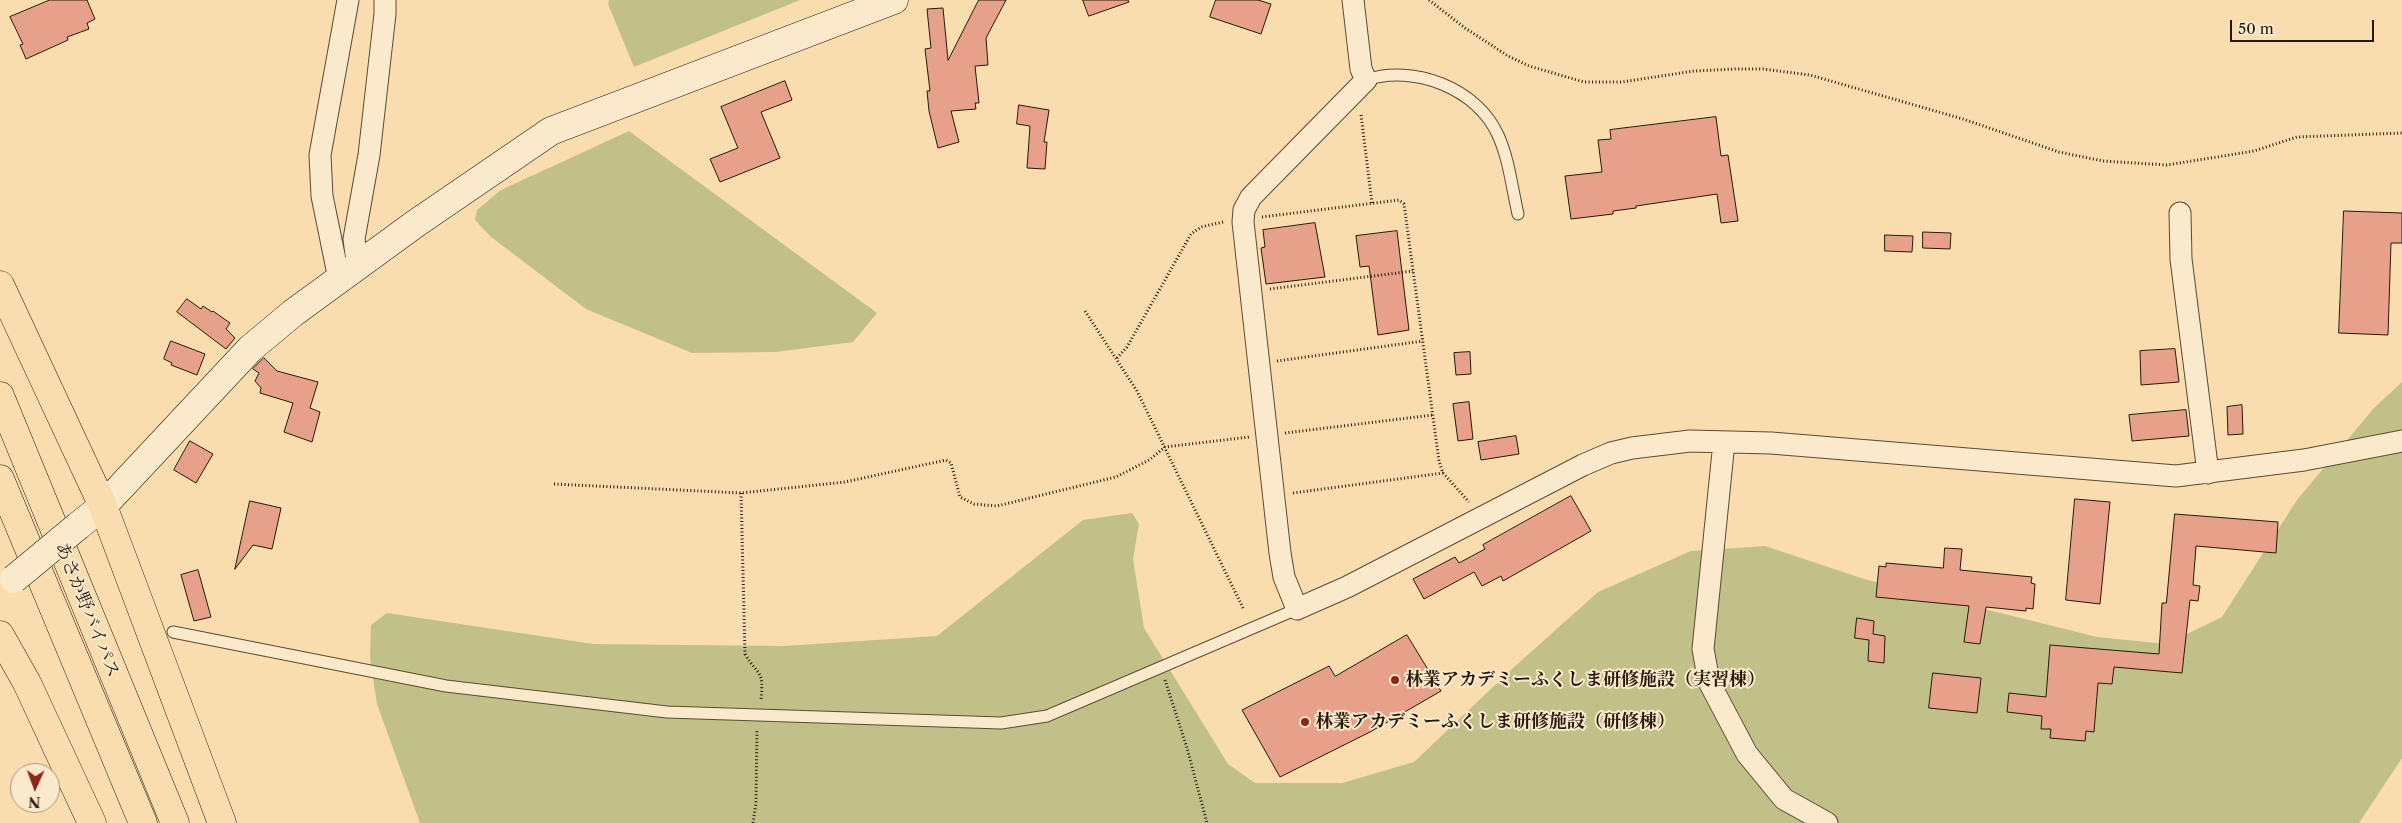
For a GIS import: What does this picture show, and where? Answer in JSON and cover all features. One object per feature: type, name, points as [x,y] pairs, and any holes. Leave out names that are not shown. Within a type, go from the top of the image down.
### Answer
[{"type":"highway","points":[[0,286],[103,506],[222,823]]},
{"type":"highway","name":"あさか野バイパス","points":[[0,396],[175,823]]},
{"type":"highway","name":"あさか野バイパス","points":[[0,479],[143,823]]},
{"type":"highway","points":[[0,635],[27,683],[92,823]]},
{"type":"street","points":[[339,279],[322,196],[320,156],[348,0]]},
{"type":"street","points":[[362,262],[356,254],[354,239],[369,155],[385,0]]},
{"type":"street","points":[[7,583],[103,506],[250,349],[362,262],[551,131],[894,0]]},
{"type":"street","points":[[1353,0],[1362,84],[1251,197],[1244,210],[1243,219],[1249,291],[1284,577],[1297,609],[1347,587],[1611,453],[1641,447],[1690,441],[1771,443],[2103,472],[2176,476],[2304,460],[2402,441]]},
{"type":"street","points":[[2180,213],[2182,259],[2208,473]]},
{"type":"street","points":[[1724,442],[1703,649],[1709,682],[1748,754],[1784,799],[1827,823]]},
{"type":"lane","points":[[1362,84],[1378,76],[1407,75],[1445,86],[1468,99],[1488,120],[1498,136],[1506,158],[1518,214]]},
{"type":"lane","points":[[173,632],[446,686],[667,712],[1001,723],[1047,716],[1297,609]]},
{"type":"path","points":[[1429,0],[1465,28],[1508,56],[1529,66],[1584,82],[1622,82],[1694,71],[1735,69],[1762,69],[1810,75],[1954,116],[2059,152],[2103,161],[2167,165],[2254,151],[2297,137],[2402,133]]},
{"type":"path","points":[[1362,84],[1372,203]]},
{"type":"path","points":[[1117,358],[1127,347],[1191,234],[1208,224],[1399,200],[1404,204],[1439,461],[1443,473],[1484,517]]},
{"type":"path","points":[[1249,291],[1413,271]]},
{"type":"path","points":[[1085,311],[1137,391],[1243,608]]},
{"type":"path","points":[[1258,363],[1423,341]]},
{"type":"path","points":[[554,484],[741,493],[845,482],[946,460],[951,463],[960,497],[974,504],[997,506],[1116,477],[1149,460],[1165,447],[1433,415]]},
{"type":"path","points":[[1273,495],[1443,473]]},
{"type":"path","points":[[741,493],[744,654],[759,670],[763,680],[760,715],[756,734],[756,804],[753,823]]},
{"type":"path","points":[[1161,668],[1187,748],[1207,823]]},
{"type":"shaded area","points":[[609,0],[800,0],[634,67],[608,4]]},
{"type":"shaded area","points":[[629,131],[877,313],[853,342],[776,352],[692,353],[586,309],[491,237],[475,220],[477,210],[501,190]]},
{"type":"shaded area","points":[[2402,382],[2402,758],[2359,823],[420,823],[377,704],[370,658],[371,625],[387,613],[593,644],[784,646],[937,636],[1083,520],[1132,513],[1139,524],[1133,559],[1144,628],[1228,764],[1255,783],[1342,783],[1414,762],[1512,669],[1598,592],[1691,551],[1765,546],[1864,579],[2097,637],[2166,644],[2222,617],[2297,500],[2374,408]]},
{"type":"building","points":[[50,0],[87,0],[95,19],[87,23],[89,29],[67,37],[68,40],[26,59],[20,45],[23,44],[10,17]]},
{"type":"building","points":[[979,0],[1006,0],[986,38],[988,65],[975,66],[979,103],[975,103],[976,109],[951,111],[959,142],[938,148],[929,111],[927,91],[930,91],[925,49],[931,48],[927,9],[943,8],[948,60]]},
{"type":"building","points":[[1083,0],[1128,0],[1129,2],[1089,16]]},
{"type":"building","points":[[1216,0],[1258,0],[1271,4],[1261,34],[1210,17]]},
{"type":"building","points":[[785,81],[792,100],[761,112],[780,158],[720,182],[710,159],[738,148],[721,107]]},
{"type":"building","points":[[1019,105],[1049,110],[1044,142],[1047,142],[1045,169],[1027,168],[1030,126],[1017,124]]},
{"type":"building","points":[[1716,117],[1721,156],[1728,155],[1738,221],[1721,223],[1717,194],[1636,206],[1636,208],[1613,211],[1613,214],[1571,219],[1565,176],[1602,172],[1598,140],[1611,139],[1610,130]]},
{"type":"building","points":[[2344,211],[2402,213],[2402,243],[2391,243],[2388,335],[2339,333]]},
{"type":"building","points":[[1315,223],[1325,277],[1266,284],[1261,248],[1265,247],[1263,230]]},
{"type":"building","points":[[1397,231],[1409,330],[1378,335],[1369,266],[1360,267],[1356,236]]},
{"type":"building","points":[[1923,232],[1951,233],[1950,249],[1923,248]]},
{"type":"building","points":[[1885,235],[1913,236],[1912,252],[1885,251]]},
{"type":"building","points":[[187,299],[201,309],[203,306],[213,311],[230,323],[226,329],[235,338],[226,349],[177,312]]},
{"type":"building","points":[[171,341],[205,354],[197,375],[171,365],[172,363],[164,359]]},
{"type":"building","points":[[2175,349],[2179,382],[2141,385],[2140,351]]},
{"type":"building","points":[[1470,352],[1471,374],[1456,375],[1454,353]]},
{"type":"building","points":[[264,358],[277,371],[318,382],[310,408],[320,412],[312,442],[284,432],[293,403],[260,393],[261,388],[255,381],[259,373],[253,369]]},
{"type":"building","points":[[1469,402],[1473,439],[1458,441],[1453,404]]},
{"type":"building","points":[[2242,405],[2243,434],[2228,435],[2227,407]]},
{"type":"building","points":[[2186,410],[2189,436],[2132,441],[2129,415]]},
{"type":"building","points":[[1516,436],[1519,454],[1481,460],[1478,442]]},
{"type":"building","points":[[190,441],[213,454],[196,483],[174,470]]},
{"type":"building","points":[[1571,496],[1591,531],[1503,581],[1501,576],[1482,586],[1474,572],[1424,599],[1413,579],[1455,557],[1459,563],[1485,549],[1483,545]]},
{"type":"building","points":[[2075,499],[2110,502],[2100,604],[2066,600]]},
{"type":"building","points":[[250,501],[281,508],[272,549],[253,545],[235,569]]},
{"type":"building","points":[[2175,514],[2278,522],[2276,553],[2196,546],[2193,585],[2200,586],[2198,601],[2190,600],[2182,673],[2114,667],[2112,684],[2098,683],[2094,732],[2086,731],[2085,741],[2050,738],[2051,729],[2041,729],[2042,716],[2007,712],[2009,693],[2046,697],[2050,645],[2159,654],[2162,603],[2166,603]]},
{"type":"building","points":[[1945,548],[1962,549],[1960,570],[2032,577],[2031,583],[2035,584],[2033,609],[2026,608],[2026,611],[1986,607],[1980,644],[1964,642],[1969,606],[1876,597],[1879,566],[1886,567],[1886,563],[1943,568]]},
{"type":"building","points":[[198,570],[211,617],[194,621],[181,575]]},
{"type":"building","points":[[1857,618],[1874,621],[1873,634],[1885,636],[1884,663],[1868,661],[1869,640],[1855,638]]},
{"type":"building","points":[[1407,635],[1441,691],[1370,732],[1280,777],[1242,710],[1329,666],[1335,676]]},
{"type":"building","points":[[1933,673],[1981,678],[1977,713],[1929,708]]},
{"type":"place","name":"林業アカデミーふくしま研修施設（実習棟）","points":[[1395,680]]},
{"type":"place","name":"林業アカデミーふくしま研修施設（研修棟）","points":[[1305,722]]}]
